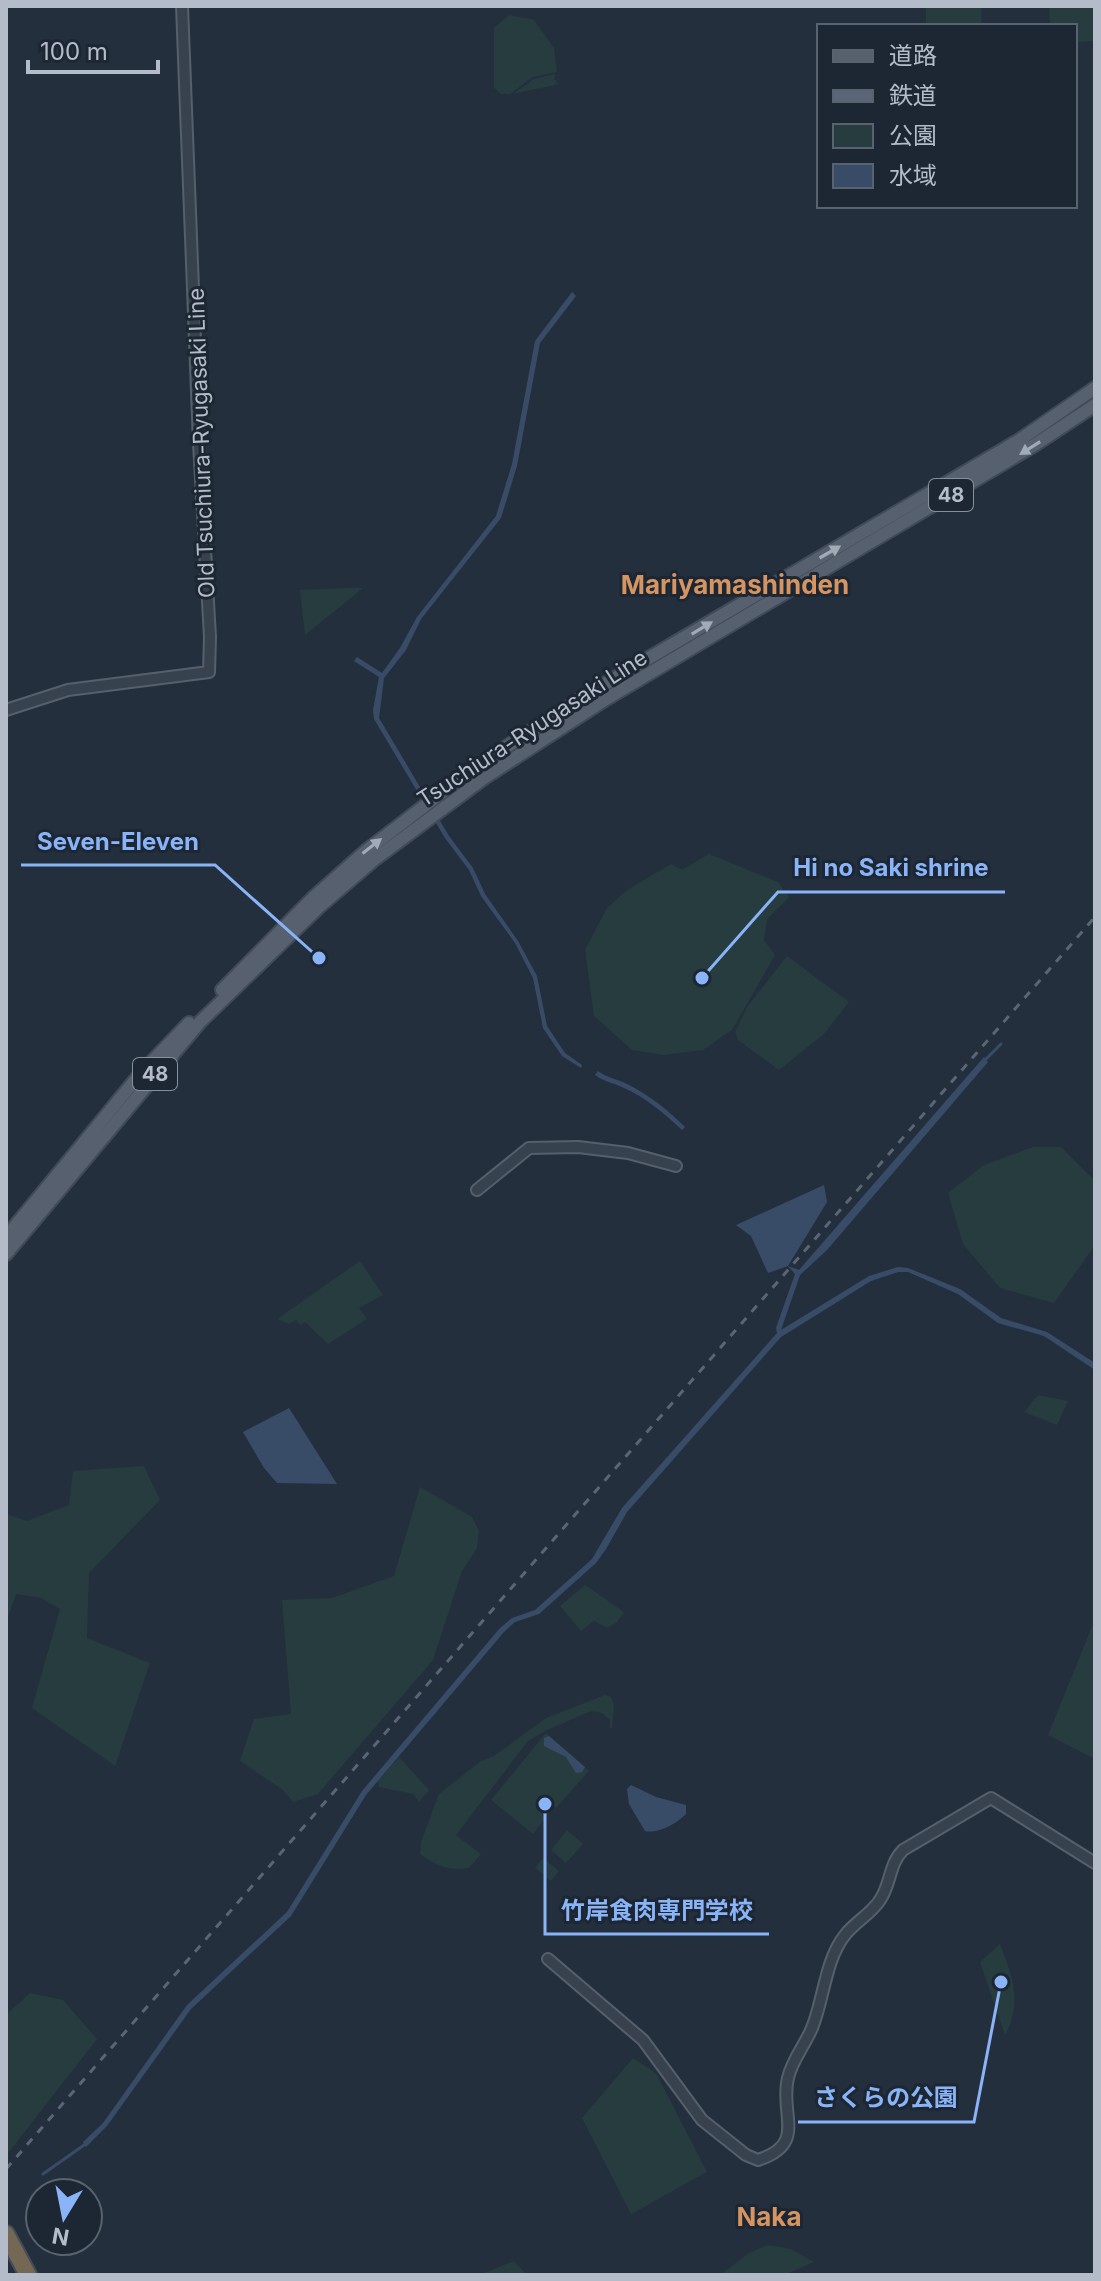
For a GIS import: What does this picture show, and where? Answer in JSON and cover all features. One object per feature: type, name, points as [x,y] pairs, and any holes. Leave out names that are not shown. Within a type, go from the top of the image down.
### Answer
[{"type":"highway","points":[[6,2234],[28,2275]]},
{"type":"highway","points":[[6,2258],[15,2275]]},
{"type":"main road","name":"Tsuchiura-Ryugasaki Line","points":[[6,1237],[141,1073],[314,897],[367,850],[478,765],[585,697],[1018,441],[1095,388]]},
{"type":"main road","name":"Tsuchiura-Ryugasaki Line","points":[[6,1254],[200,1022],[319,907],[375,859],[484,778],[606,699],[998,467],[1095,405]]},
{"type":"street","name":"Old Tsuchiura-Ryugasaki Line","points":[[6,710],[68,690],[209,672],[210,637],[182,6]]},
{"type":"street","points":[[477,1190],[529,1148],[578,1147],[628,1153],[676,1166]]},
{"type":"street","points":[[548,1959],[643,2040],[702,2120],[746,2155],[758,2160],[771,2156],[784,2145],[789,2132],[787,2081],[815,2020],[837,1950],[845,1935],[881,1899],[893,1863],[903,1850],[991,1798],[1095,1863]]},
{"type":"green space","points":[[926,6],[981,6],[982,24],[926,24]]},
{"type":"green space","points":[[1049,6],[1095,6],[1095,41],[1077,42],[1077,24],[1050,24]]},
{"type":"green space","points":[[509,15],[534,20],[554,48],[557,72],[533,77],[510,94],[501,94],[494,88],[494,28]]},
{"type":"green space","points":[[555,74],[554,79],[559,84],[513,94],[534,79]]},
{"type":"green space","points":[[363,588],[305,635],[300,590]]},
{"type":"green space","points":[[709,854],[778,882],[789,897],[767,919],[764,940],[775,955],[732,1030],[703,1050],[664,1055],[632,1050],[594,1016],[585,950],[607,908],[627,890],[671,864],[682,870]]},
{"type":"green space","points":[[787,956],[849,1002],[824,1034],[779,1070],[738,1040],[735,1032],[747,1007]]},
{"type":"green space","points":[[1033,1147],[1061,1147],[1095,1181],[1095,1245],[1054,1303],[1000,1288],[963,1244],[948,1193],[984,1165]]},
{"type":"green space","points":[[360,1261],[383,1295],[359,1308],[367,1319],[328,1344],[305,1322],[300,1325],[296,1320],[289,1324],[277,1319]]},
{"type":"green space","points":[[1038,1395],[1068,1401],[1057,1425],[1024,1412]]},
{"type":"green space","points":[[144,1466],[160,1500],[89,1573],[87,1638],[150,1663],[115,1766],[32,1708],[60,1609],[41,1598],[16,1594],[6,1623],[6,1514],[27,1521],[69,1505],[73,1471]]},
{"type":"green space","points":[[420,1487],[472,1517],[479,1531],[477,1548],[462,1571],[433,1660],[318,1794],[293,1802],[283,1790],[240,1761],[254,1719],[291,1714],[282,1600],[332,1598],[394,1576]]},
{"type":"green space","points":[[585,1585],[624,1612],[617,1622],[608,1628],[594,1621],[581,1631],[560,1606]]},
{"type":"green space","points":[[1093,1624],[1095,1627],[1095,1759],[1048,1735]]},
{"type":"green space","points":[[605,1695],[611,1697],[614,1706],[612,1728],[610,1720],[602,1713],[591,1711],[528,1741],[456,1835],[481,1854],[469,1868],[443,1867],[420,1854],[421,1842],[439,1794],[481,1761],[494,1756],[546,1718]]},
{"type":"green space","points":[[546,1733],[589,1771],[556,1808],[551,1804],[547,1808],[550,1812],[533,1834],[491,1800]]},
{"type":"green space","points":[[399,1757],[429,1790],[419,1802],[414,1794],[379,1787],[378,1781]]},
{"type":"green space","points":[[567,1830],[583,1844],[566,1863],[551,1850]]},
{"type":"green space","points":[[543,1858],[559,1871],[551,1881],[535,1868]]},
{"type":"green space","points":[[1000,1944],[1014,1989],[1014,2012],[1005,2035],[980,1962]]},
{"type":"green space","points":[[30,1993],[63,2000],[97,2039],[9,2152],[6,2149],[6,2015]]},
{"type":"green space","points":[[633,2058],[656,2073],[707,2172],[631,2214],[582,2118]]},
{"type":"green space","points":[[768,2245],[791,2249],[814,2262],[784,2275],[720,2275],[749,2253]]},
{"type":"green space","points":[[514,2261],[527,2275],[479,2275]]},
{"type":"water","points":[[572,292],[576,296],[540,343],[517,466],[501,518],[421,619],[406,650],[384,678],[379,718],[449,836],[473,868],[485,894],[518,941],[537,976],[547,1026],[565,1053],[582,1065],[581,1068],[562,1056],[543,1028],[533,978],[515,943],[481,896],[469,870],[445,838],[374,719],[379,677],[354,661],[357,657],[382,673],[417,617],[496,516],[512,464],[535,341]]},
{"type":"water","points":[[984,1057],[988,1062],[827,1250],[800,1275],[781,1330],[869,1276],[898,1267],[908,1268],[960,1289],[1001,1318],[1047,1332],[1095,1363],[1095,1370],[1044,1336],[998,1323],[958,1294],[908,1272],[871,1281],[781,1337],[627,1512],[596,1563],[539,1614],[515,1622],[504,1632],[366,1795],[291,1916],[191,2009],[107,2126],[86,2147],[83,2142],[103,2123],[187,2005],[287,1912],[362,1791],[500,1628],[512,1618],[535,1610],[592,1559],[622,1508],[777,1333],[776,1328],[795,1274],[788,1266],[799,1270]]},
{"type":"water","points":[[598,1071],[643,1093],[685,1127],[682,1130],[640,1096],[598,1077],[595,1075]]},
{"type":"water","points":[[824,1185],[827,1202],[788,1266],[768,1273],[751,1236],[736,1225]]},
{"type":"water","points":[[289,1408],[337,1484],[277,1483],[264,1468],[243,1432]]},
{"type":"water","points":[[549,1736],[585,1767],[582,1772],[576,1773],[566,1757],[544,1746],[544,1738]]},
{"type":"water","points":[[631,1785],[656,1797],[686,1805],[686,1814],[667,1827],[645,1831],[629,1804],[627,1789]]},
{"type":"waterway","points":[[985,1060],[1001,1044]]},
{"type":"waterway","points":[[43,2174],[87,2143]]},
{"type":"railway","points":[[6,2169],[1095,917]]},
{"type":"place","name":"Seven-Eleven","points":[[319,958]]},
{"type":"place","name":"Hi no Saki shrine","points":[[702,978]]},
{"type":"place","name":"竹岸食肉専門学校","points":[[545,1804]]},
{"type":"place","name":"さくらの公園","points":[[1001,1982]]},
{"type":"district","name":"Mariyamashinden","points":[[735,585]]},
{"type":"district","name":"Naka","points":[[769,2217]]}]
